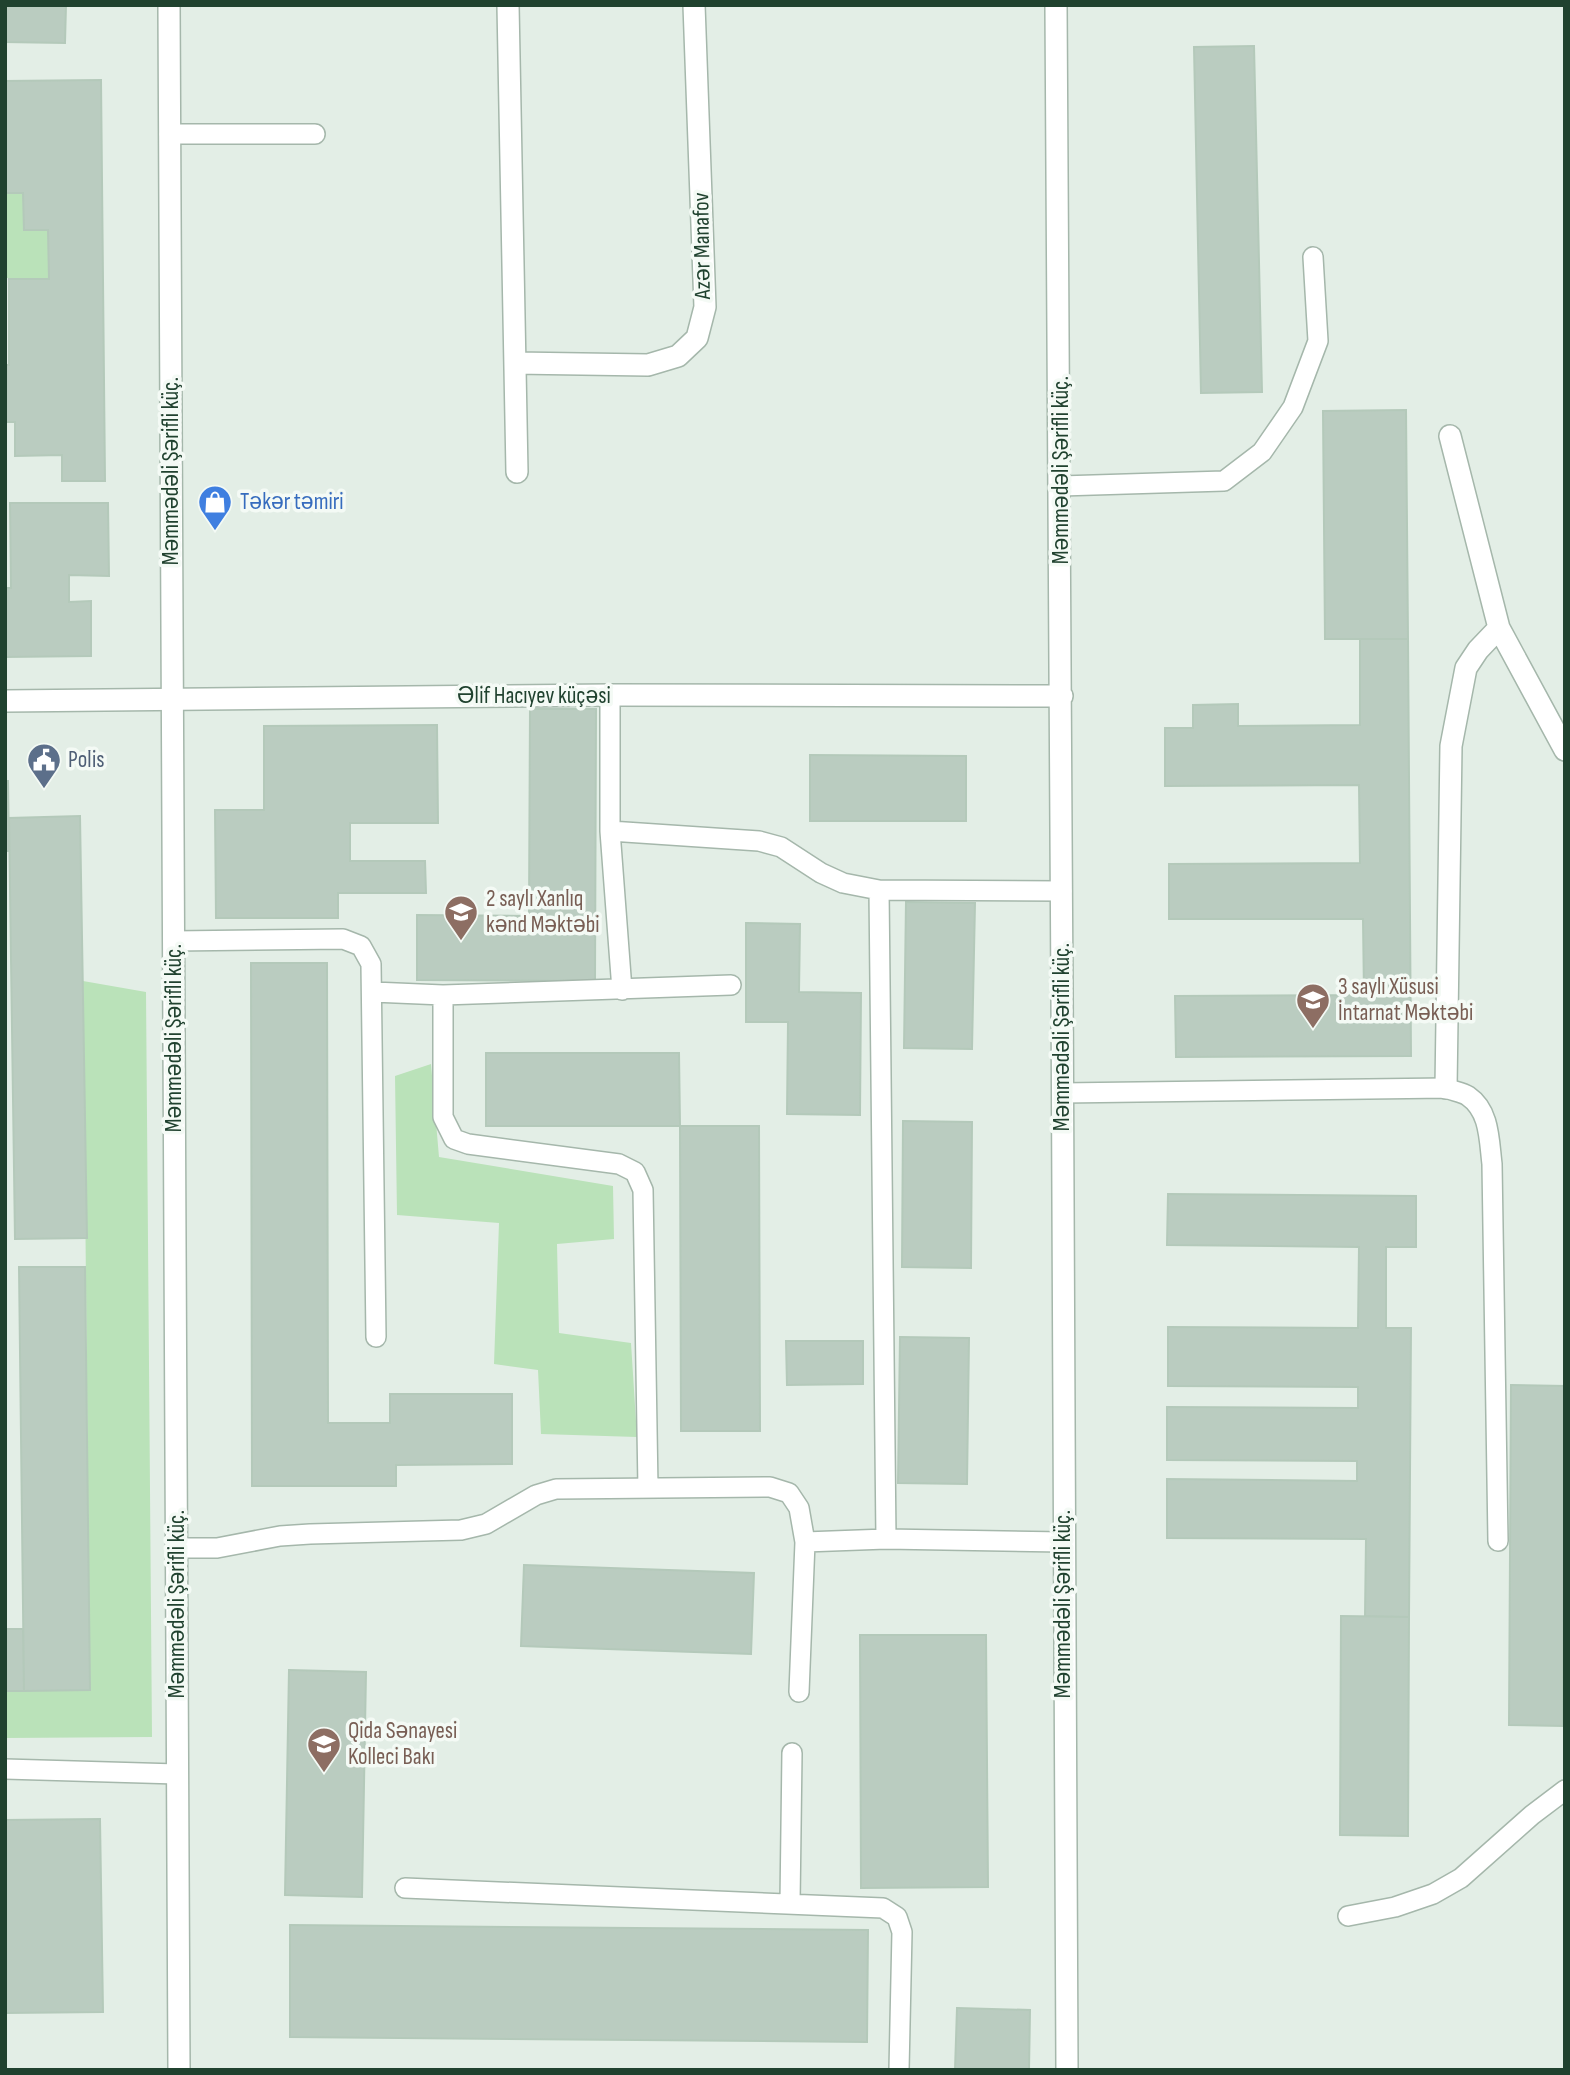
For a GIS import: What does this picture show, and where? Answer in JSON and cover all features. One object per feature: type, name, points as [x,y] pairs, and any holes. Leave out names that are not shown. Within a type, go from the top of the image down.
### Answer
[{"type":"street","name":"Məmmədəli Şərifli küç.","points":[[169,5],[179,2070]]},
{"type":"street","points":[[508,5],[517,472]]},
{"type":"street","name":"Azər Manafov","points":[[515,363],[648,365],[678,356],[697,338],[705,307],[694,5]]},
{"type":"street","name":"Məmmədəli Şərifli küç.","points":[[1056,5],[1061,486],[1067,2070]]},
{"type":"street","points":[[1450,436],[1499,628],[1565,750]]},
{"type":"street","points":[[1446,1088],[1451,746],[1466,668],[1499,628]]},
{"type":"street","name":"Əlif Hacıyev küçəsi","points":[[5,701],[610,695],[1062,696]]},
{"type":"lane","points":[[169,134],[315,134]]},
{"type":"lane","points":[[1061,486],[1224,481],[1262,452],[1293,407],[1318,341],[1314,257]]},
{"type":"lane","points":[[610,695],[610,831],[622,990]]},
{"type":"lane","points":[[610,831],[759,841],[781,848],[821,873],[843,883],[879,890],[1062,891]]},
{"type":"lane","points":[[879,890],[886,1539]]},
{"type":"lane","points":[[173,941],[343,939],[361,946],[371,964],[376,1337]]},
{"type":"lane","points":[[373,992],[443,995],[731,985]]},
{"type":"lane","points":[[443,995],[443,1117],[454,1139],[468,1144],[619,1164],[635,1172],[643,1190],[648,1488]]},
{"type":"lane","points":[[1062,1093],[1446,1088],[1467,1096],[1482,1111],[1488,1128],[1492,1164],[1498,1541]]},
{"type":"lane","points":[[177,1548],[217,1548],[280,1536],[310,1534],[461,1530],[486,1524],[536,1495],[556,1489],[771,1487],[789,1493],[799,1508],[805,1542],[799,1692]]},
{"type":"lane","points":[[805,1542],[886,1539],[1063,1542]]},
{"type":"lane","points":[[790,1903],[792,1753]]},
{"type":"lane","points":[[5,1769],[177,1774]]},
{"type":"lane","points":[[1348,1916],[1395,1907],[1433,1894],[1461,1878],[1532,1815],[1565,1790]]},
{"type":"lane","points":[[405,1888],[883,1908],[897,1917],[902,1932],[899,2070]]},
{"type":"green space","points":[[5,193],[23,193],[24,230],[48,230],[49,279],[5,278]]},
{"type":"green space","points":[[83,981],[146,992],[152,1737],[5,1738],[5,1691],[90,1690]]},
{"type":"green space","points":[[431,1064],[439,1157],[613,1186],[614,1239],[557,1244],[559,1333],[631,1343],[637,1437],[541,1434],[538,1370],[494,1364],[499,1223],[397,1215],[395,1076]]},
{"type":"building","points":[[5,5],[66,5],[65,43],[5,42]]},
{"type":"building","points":[[1254,46],[1262,392],[1201,393],[1194,47]]},
{"type":"building","points":[[101,80],[105,481],[62,481],[62,455],[15,456],[15,422],[5,422],[5,365],[9,365],[9,279],[49,279],[48,230],[24,230],[23,193],[5,193],[5,81]]},
{"type":"building","points":[[1406,410],[1408,639],[1325,639],[1323,411]]},
{"type":"building","points":[[10,503],[108,503],[109,576],[69,575],[69,602],[91,601],[91,656],[5,657],[5,588],[11,588]]},
{"type":"building","points":[[1360,639],[1408,639],[1411,1056],[1176,1057],[1175,996],[1364,995],[1363,919],[1169,919],[1169,864],[1360,863],[1359,785],[1165,786],[1165,728],[1193,728],[1193,705],[1238,704],[1238,726],[1360,725]]},
{"type":"building","points":[[530,709],[596,709],[595,981],[417,980],[417,915],[529,916]]},
{"type":"building","points":[[437,725],[438,823],[350,823],[350,861],[425,861],[426,893],[338,893],[338,918],[216,918],[215,810],[264,810],[264,726]]},
{"type":"building","points":[[810,755],[966,756],[966,821],[810,821]]},
{"type":"building","points":[[5,781],[8,781],[9,851],[5,851]]},
{"type":"building","points":[[80,816],[87,1238],[15,1239],[9,818]]},
{"type":"building","points":[[906,902],[975,903],[972,1049],[904,1048]]},
{"type":"building","points":[[746,923],[800,924],[799,992],[861,993],[860,1115],[787,1114],[788,1022],[746,1022]]},
{"type":"building","points":[[251,963],[327,963],[328,1423],[390,1423],[390,1394],[512,1394],[512,1464],[396,1465],[396,1486],[252,1486]]},
{"type":"building","points":[[486,1053],[679,1053],[680,1126],[486,1126]]},
{"type":"building","points":[[903,1121],[972,1122],[971,1268],[902,1267]]},
{"type":"building","points":[[680,1126],[759,1126],[760,1431],[681,1431]]},
{"type":"building","points":[[1168,1194],[1416,1196],[1416,1247],[1386,1247],[1386,1328],[1411,1328],[1409,1617],[1365,1616],[1366,1539],[1167,1538],[1167,1479],[1357,1481],[1357,1461],[1167,1460],[1167,1407],[1358,1408],[1358,1387],[1168,1386],[1168,1327],[1358,1328],[1359,1247],[1167,1245]]},
{"type":"building","points":[[19,1267],[85,1267],[90,1690],[24,1691]]},
{"type":"building","points":[[900,1337],[969,1338],[967,1484],[898,1483]]},
{"type":"building","points":[[786,1341],[863,1341],[863,1384],[787,1385]]},
{"type":"building","points":[[1511,1385],[1565,1386],[1563,1726],[1509,1725]]},
{"type":"building","points":[[524,1565],[754,1573],[751,1654],[521,1646]]},
{"type":"building","points":[[1341,1616],[1409,1617],[1408,1836],[1340,1835]]},
{"type":"building","points":[[5,1629],[23,1629],[24,1691],[5,1691]]},
{"type":"building","points":[[860,1635],[986,1635],[988,1887],[861,1888]]},
{"type":"building","points":[[289,1670],[366,1672],[362,1897],[285,1895]]},
{"type":"building","points":[[100,1819],[103,2012],[5,2013],[5,1820]]},
{"type":"building","points":[[290,1925],[868,1930],[867,2042],[290,2037]]},
{"type":"building","points":[[957,2008],[1030,2010],[1029,2070],[955,2070]]},
{"type":"place","name":"Təkər təmiri","points":[[215,532]]},
{"type":"place","name":"Polis","points":[[44,790]]},
{"type":"place","name":"2 saylı Xanlıq kənd Məktəbi","points":[[461,942]]},
{"type":"place","name":"3 saylı Xüsusi İntarnat Məktəbi","points":[[1313,1030]]},
{"type":"place","name":"Qida Sənayesi Kolleci Bakı","points":[[324,1774]]}]
